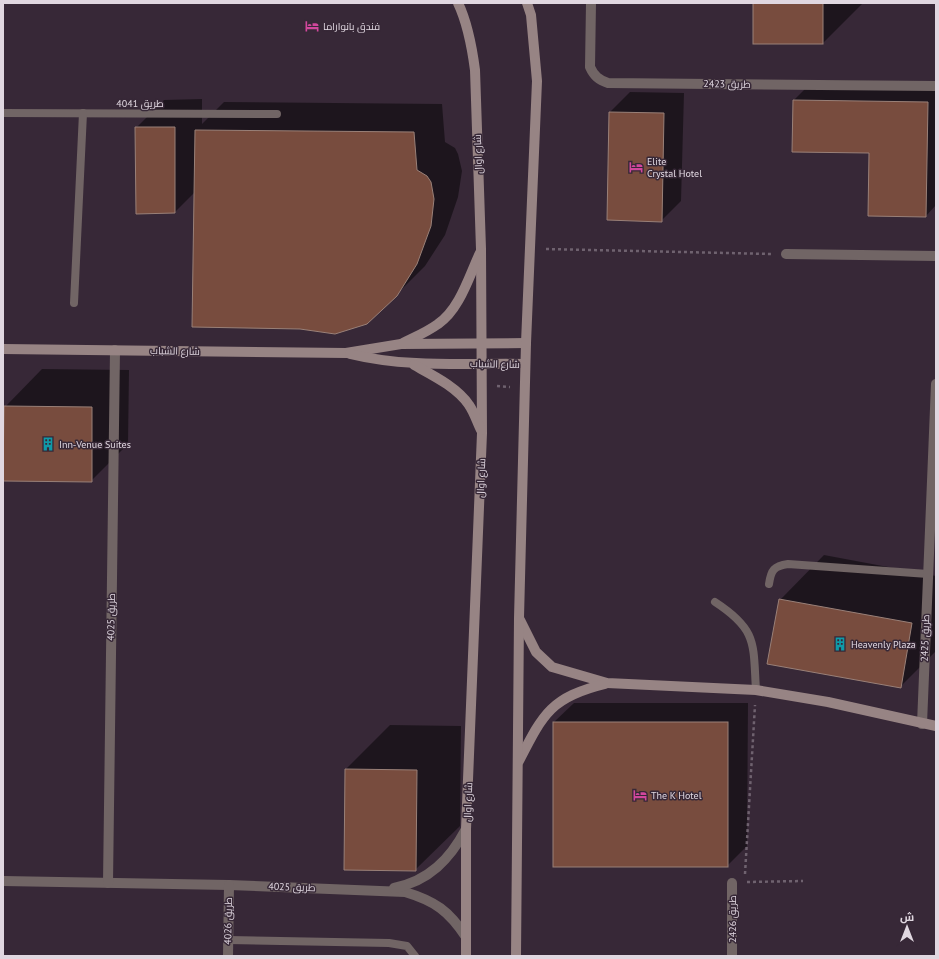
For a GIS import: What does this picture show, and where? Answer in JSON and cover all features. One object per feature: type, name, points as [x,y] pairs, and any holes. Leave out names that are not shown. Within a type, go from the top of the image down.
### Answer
[{"type":"main road","name":"شارع اوال","points":[[458,3],[463,14],[471,44],[475,70],[482,249],[482,433],[466,829],[466,956]]},
{"type":"main road","points":[[516,956],[519,763],[519,618],[526,344],[537,81],[531,15],[527,3]]},
{"type":"main road","points":[[401,344],[440,324],[450,313],[460,296],[482,249]]},
{"type":"main road","name":"شارع الشباب","points":[[3,349],[346,353],[401,344],[526,344]]},
{"type":"main road","name":"شارع الشباب","points":[[346,353],[375,360],[412,364],[526,364]]},
{"type":"main road","points":[[412,364],[432,375],[463,399],[468,404],[482,433]]},
{"type":"main road","points":[[519,618],[536,652],[552,667],[607,683],[756,690],[828,702],[936,726]]},
{"type":"main road","points":[[519,763],[536,727],[547,712],[568,697],[584,689],[607,683]]},
{"type":"street","name":"طريق 2423","points":[[591,3],[590,67],[600,80],[608,83],[936,86]]},
{"type":"street","points":[[786,254],[936,256]]},
{"type":"street","name":"طريق 4025","points":[[108,883],[115,350]]},
{"type":"street","name":"طريق 2425","points":[[922,724],[936,384]]},
{"type":"street","name":"طريق 4025","points":[[381,891],[406,885],[425,877],[442,864],[456,848],[466,829]]},
{"type":"street","name":"طريق 4025","points":[[3,881],[229,885],[405,892],[424,898],[441,907],[455,921],[466,937]]},
{"type":"street","name":"طريق 2426","points":[[732,883],[732,956]]},
{"type":"street","name":"طريق 4026","points":[[228,956],[229,885]]},
{"type":"lane","name":"طريق 4041","points":[[3,112],[277,114]]},
{"type":"lane","points":[[74,303],[83,113]]},
{"type":"lane","points":[[769,584],[770,574],[777,566],[788,564],[928,574]]},
{"type":"lane","points":[[715,602],[741,622],[750,636],[756,690]]},
{"type":"lane","points":[[228,940],[388,943],[407,946],[415,956]]},
{"type":"path","points":[[546,256],[546,249],[786,254]]},
{"type":"path","points":[[482,385],[525,388]]},
{"type":"path","points":[[756,690],[745,882],[803,881]]},
{"type":"building","points":[[753,3],[823,3],[823,44],[753,44]]},
{"type":"building","points":[[793,100],[928,102],[926,217],[868,216],[869,153],[792,152]]},
{"type":"building","name":"Elite Crystal Hotel","points":[[609,112],[664,113],[662,222],[607,220]]},
{"type":"building","points":[[135,127],[175,127],[175,213],[136,214]]},
{"type":"building","points":[[195,130],[414,132],[417,170],[427,176],[431,182],[434,199],[431,226],[417,264],[397,296],[367,324],[335,334],[300,329],[192,327]]},
{"type":"building","name":"Inn-Venue Suites","points":[[4,406],[92,407],[92,482],[3,481]]},
{"type":"building","name":"Heavenly Plaza","points":[[779,599],[912,623],[901,688],[767,664]]},
{"type":"building","name":"The K Hotel","points":[[553,722],[728,722],[728,867],[553,867]]},
{"type":"building","points":[[345,769],[417,770],[416,871],[344,870]]},
{"type":"place","name":"فندق بانواراما","points":[[312,26]]},
{"type":"place","name":"Elite Crystal Hotel","points":[[636,167]]},
{"type":"place","name":"Inn-Venue Suites","points":[[48,444]]},
{"type":"place","name":"Heavenly Plaza","points":[[840,644]]},
{"type":"place","name":"The K Hotel","points":[[640,795]]}]
